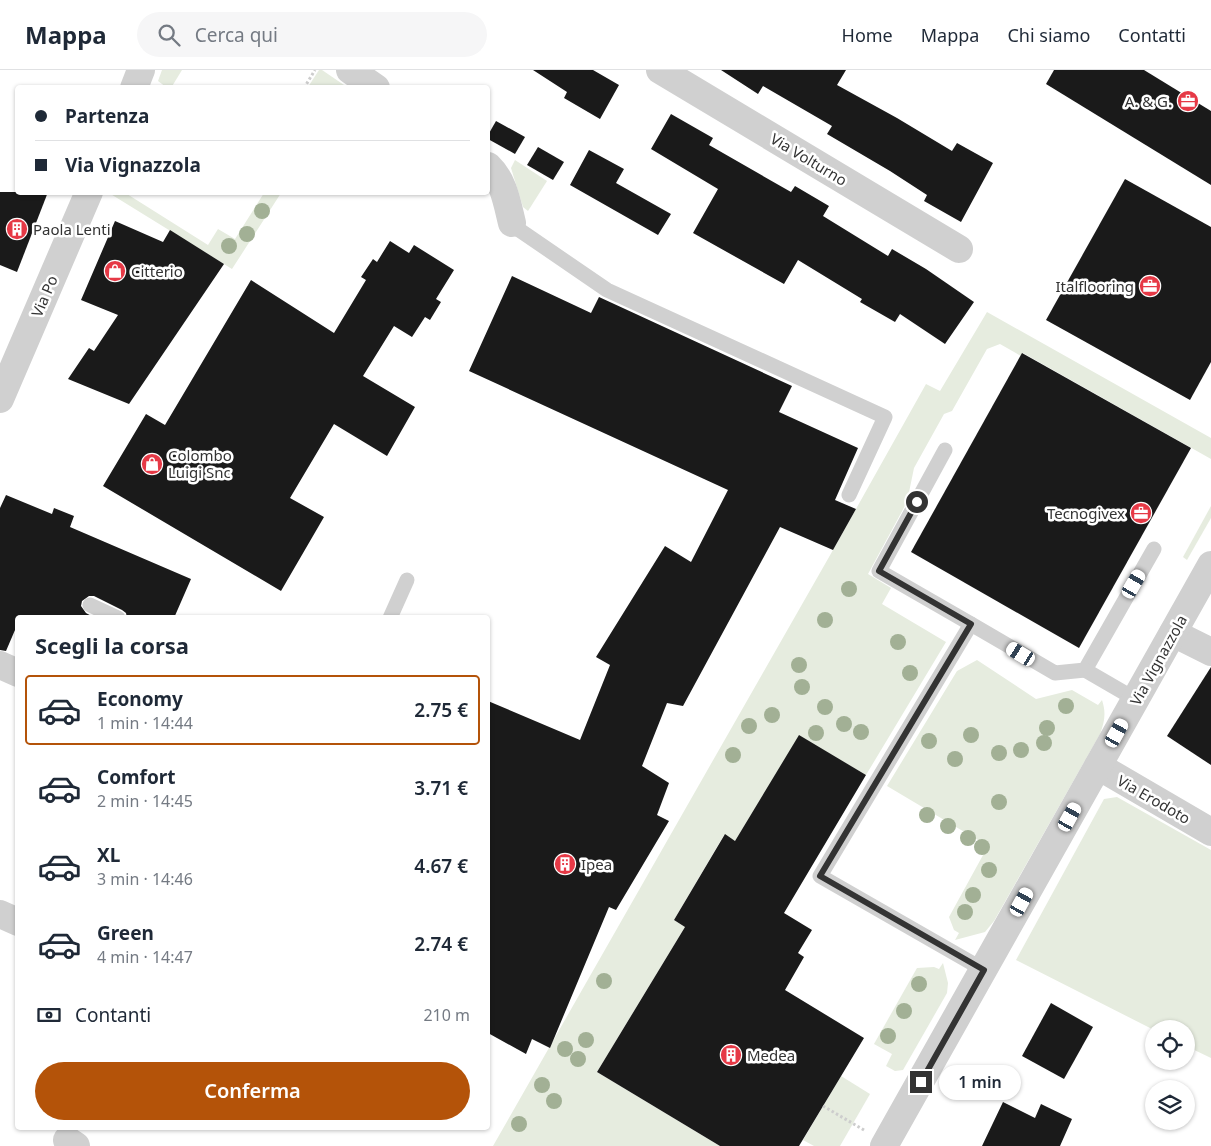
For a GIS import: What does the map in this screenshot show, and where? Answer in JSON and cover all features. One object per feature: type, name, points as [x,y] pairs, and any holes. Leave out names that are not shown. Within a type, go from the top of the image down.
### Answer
[{"type":"street","points":[[135,85],[141,70]]},
{"type":"street","points":[[350,70],[372,85]]},
{"type":"street","name":"Via Volturno","points":[[660,70],[959,248]]},
{"type":"street","points":[[490,168],[501,182],[512,224]]},
{"type":"street","name":"Via Po","points":[[0,399],[88,195]]},
{"type":"street","name":"Via Vignazzola","points":[[878,1140],[984,970],[1211,565]]},
{"type":"street","points":[[1173,633],[1211,652]]},
{"type":"street","points":[[0,665],[15,672]]},
{"type":"street","name":"Via Erodoto","points":[[1098,766],[1211,832]]},
{"type":"street","points":[[0,914],[15,921]]},
{"type":"lane","points":[[512,224],[606,290],[885,418],[849,495]]},
{"type":"lane","points":[[945,450],[879,571],[1055,674],[1084,670],[1136,699]]},
{"type":"lane","points":[[1084,670],[1154,549]]},
{"type":"lane","points":[[391,615],[408,580]]},
{"type":"lane","points":[[90,605],[112,615]]},
{"type":"lane","points":[[971,624],[820,876],[984,970]]},
{"type":"path","points":[[306,85],[315,70]]},
{"type":"path","points":[[823,1106],[878,1140]]},
{"type":"shaded area","points":[[162,70],[182,70],[173,85],[163,85],[158,81]]},
{"type":"shaded area","points":[[319,70],[322,70],[344,85],[309,85]]},
{"type":"shaded area","points":[[515,160],[547,181],[528,211],[523,207],[511,168]]},
{"type":"shaded area","points":[[112,195],[129,195],[208,245],[218,229],[235,239],[263,195],[280,195],[232,269]]},
{"type":"shaded area","points":[[987,312],[1211,438],[1211,459],[1023,353],[1021,356],[1000,344],[987,349],[952,411],[944,414],[914,468],[907,502],[868,574],[891,588],[882,604],[946,642],[866,775],[799,736],[735,841],[724,835],[674,920],[685,927],[597,1072],[720,1146],[493,1146],[926,384],[940,391]]},
{"type":"shaded area","points":[[1211,506],[1211,518],[1187,560],[1183,557]]},
{"type":"shaded area","points":[[977,660],[1036,699],[1072,690],[1098,705],[1102,700],[1104,717],[1100,734],[994,921],[985,932],[955,940],[959,933],[954,930],[949,917],[988,846],[887,786],[957,671]]},
{"type":"shaded area","points":[[1117,797],[1211,850],[1211,1058],[1195,1050],[1195,1020],[1145,1020],[1145,1025],[1016,960],[1104,799]]},
{"type":"shaded area","points":[[943,963],[948,983],[947,993],[903,1070],[895,1071],[886,1066],[892,1054],[874,1044],[917,968],[934,967],[939,969]]},
{"type":"shaded area","points":[[841,1076],[870,1094],[840,1146],[814,1146],[803,1140]]},
{"type":"building","points":[[533,70],[593,70],[619,85],[600,119],[564,98],[567,92]]},
{"type":"building","points":[[721,70],[846,70],[837,85],[952,151],[957,143],[993,163],[961,222],[924,201],[927,195],[827,134],[832,126],[763,86],[758,94]]},
{"type":"building","points":[[1054,70],[1144,70],[1211,111],[1211,185],[1046,84]]},
{"type":"building","points":[[671,114],[713,138],[709,145],[791,192],[795,186],[829,206],[823,216],[888,256],[892,249],[926,269],[974,302],[945,344],[900,314],[895,322],[860,302],[862,299],[798,260],[784,284],[693,233],[718,189],[651,149]]},
{"type":"building","points":[[496,121],[525,137],[515,154],[490,140],[490,132]]},
{"type":"building","points":[[538,147],[564,162],[553,180],[527,165]]},
{"type":"building","points":[[589,150],[624,169],[616,183],[671,214],[658,235],[570,185]]},
{"type":"building","points":[[1125,179],[1211,227],[1211,362],[1190,400],[1046,320]]},
{"type":"building","name":"Paola Lenti","points":[[0,192],[15,192],[15,195],[47,195],[17,272],[0,265]]},
{"type":"building","points":[[115,221],[163,242],[170,230],[224,264],[129,404],[68,379],[89,348],[94,351],[118,315],[81,300]]},
{"type":"building","points":[[390,241],[409,253],[414,245],[454,270],[436,299],[441,302],[430,320],[425,317],[412,337],[394,326],[363,376],[415,407],[387,456],[334,424],[290,498],[324,517],[281,591],[103,486],[146,414],[165,425],[251,280],[334,333],[366,280],[361,277],[373,259],[377,262]]},
{"type":"building","points":[[512,276],[591,313],[599,297],[792,386],[779,412],[858,448],[835,500],[856,509],[833,550],[780,527],[683,706],[667,703],[642,766],[669,783],[657,815],[669,821],[616,910],[609,907],[550,1048],[532,1039],[526,1054],[490,1034],[490,702],[580,740],[610,665],[596,657],[665,546],[691,562],[728,490],[469,371]]},
{"type":"building","points":[[1022,353],[1191,448],[1079,648],[911,552]]},
{"type":"building","points":[[6,495],[52,514],[54,508],[74,516],[70,527],[191,579],[175,615],[126,615],[122,610],[94,596],[89,596],[82,601],[81,606],[90,615],[15,615],[15,630],[6,651],[0,650],[0,508]]},
{"type":"building","points":[[1211,667],[1211,765],[1167,736]]},
{"type":"building","name":"Medea","points":[[799,735],[866,775],[784,913],[812,930],[798,953],[804,957],[785,990],[864,1038],[799,1146],[720,1146],[597,1072],[685,927],[674,920],[725,834],[735,841]]},
{"type":"building","points":[[1051,1003],[1093,1027],[1064,1079],[1022,1056]]},
{"type":"building","points":[[1003,1102],[1035,1118],[1041,1104],[1072,1119],[1060,1146],[982,1146]]},
{"type":"place","name":"A. & G.","points":[[1188,101]]},
{"type":"place","name":"Paola Lenti","points":[[17,229]]},
{"type":"place","name":"Citterio","points":[[115,271]]},
{"type":"place","name":"Italflooring","points":[[1150,286]]},
{"type":"place","name":"Colombo Luigi Snc","points":[[152,464]]},
{"type":"place","name":"Tecnogivex","points":[[1141,513]]},
{"type":"place","name":"Ipea","points":[[565,864]]},
{"type":"place","name":"Medea","points":[[731,1055]]},
{"type":"route","points":[[917,502],[879,571],[971,624],[820,876],[984,970],[921,1082]]}]
